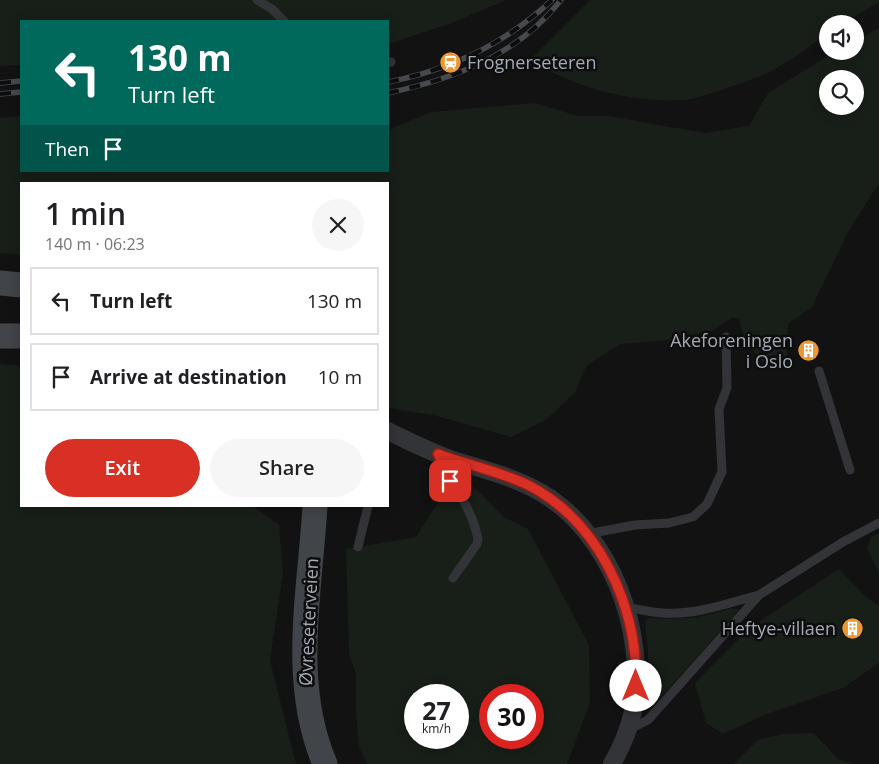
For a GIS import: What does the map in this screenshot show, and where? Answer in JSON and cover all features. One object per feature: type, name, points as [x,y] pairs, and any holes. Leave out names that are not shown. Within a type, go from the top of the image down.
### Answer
[{"type":"main road","points":[[0,283],[20,285]]},
{"type":"main road","points":[[0,336],[20,336]]},
{"type":"main road","name":"Øvreseterveien","points":[[315,507],[304,677],[308,710],[325,764]]},
{"type":"street","points":[[389,431],[438,454],[526,485],[562,507],[586,534],[606,563],[625,607],[635,652],[636,668],[633,713],[612,764]]},
{"type":"lane","points":[[257,0],[272,9],[283,20]]},
{"type":"lane","points":[[586,534],[635,525],[669,523],[686,519],[701,511],[707,504],[722,472],[719,409],[727,388],[726,337]]},
{"type":"lane","points":[[820,371],[850,470]]},
{"type":"lane","points":[[438,454],[450,481],[466,505],[478,539],[477,544],[453,578]]},
{"type":"lane","points":[[358,547],[368,507]]},
{"type":"lane","points":[[625,607],[663,613],[686,613],[705,611],[759,595],[843,542],[879,523]]},
{"type":"lane","points":[[627,731],[648,720],[759,595]]},
{"type":"shaded area","points":[[0,0],[506,0],[452,23],[389,44],[389,20],[20,20],[20,65],[0,66]]},
{"type":"shaded area","points":[[590,0],[879,0],[879,2],[858,15],[819,15],[819,40],[790,60],[767,73],[690,99],[643,99],[604,92],[584,86],[547,70],[530,60]]},
{"type":"shaded area","points":[[879,28],[879,183],[848,232],[812,307],[788,324],[787,353],[789,368],[761,361],[744,340],[739,318],[731,318],[714,330],[671,340],[620,344],[587,365],[575,392],[547,419],[511,437],[433,415],[389,408],[389,182],[20,182],[20,255],[0,253],[0,118],[20,116],[20,172],[389,172],[389,130],[431,112],[535,103],[578,116],[608,116],[705,133],[749,126],[768,93],[821,60],[864,60],[864,36]]},
{"type":"shaded area","points":[[0,364],[17,365],[20,367],[20,507],[254,507],[279,525],[283,573],[270,660],[296,764],[0,764]]},
{"type":"shaded area","points":[[465,478],[504,517],[528,529],[589,645],[590,703],[567,764],[367,764],[359,746],[356,713],[356,674],[349,654],[346,549],[416,537],[445,491]]},
{"type":"shaded area","points":[[879,533],[879,574],[867,548],[871,537]]},
{"type":"shaded area","points":[[839,569],[865,596],[879,606],[879,663],[843,688],[767,714],[723,734],[706,723],[695,683],[751,627]]},
{"type":"shaded area","points":[[731,608],[739,610],[653,706],[647,709],[648,654],[645,620],[651,618],[692,618]]},
{"type":"shaded area","points":[[814,733],[838,759],[853,764],[734,764],[758,740],[782,734]]},
{"type":"railway","points":[[389,82],[433,70],[476,53],[516,29],[552,0]]},
{"type":"railway","points":[[389,93],[437,80],[483,62],[525,36],[561,0]]},
{"type":"railway","points":[[0,83],[20,81]]},
{"type":"railway","points":[[0,94],[20,92]]},
{"type":"place","name":"Frognerseteren","points":[[451,63]]},
{"type":"place","name":"Akeforeningen i Oslo","points":[[809,351]]},
{"type":"place","name":"Heftye-villaen","points":[[852,629]]},
{"type":"route","points":[[450,481],[438,454],[495,472],[526,485],[554,501],[571,515],[606,563],[625,607],[635,652],[636,686]]}]
